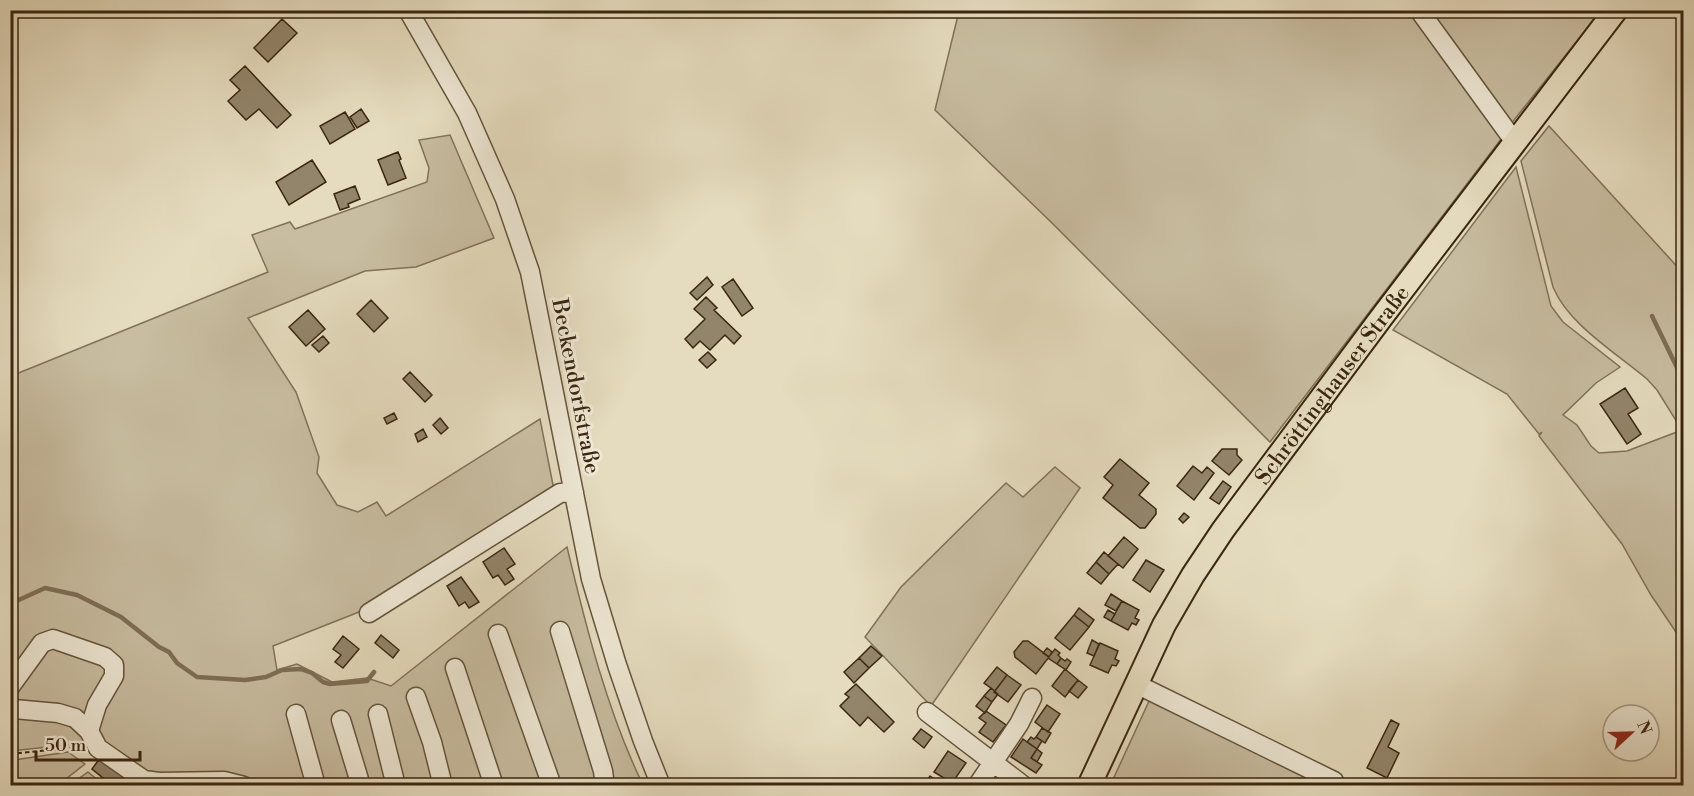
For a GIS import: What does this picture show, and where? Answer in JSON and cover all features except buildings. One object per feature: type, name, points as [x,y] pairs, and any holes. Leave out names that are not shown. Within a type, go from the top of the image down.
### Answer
[{"type":"main road","name":"Schröttinghauser Straße","points":[[1089,786],[1136,684],[1181,595],[1223,530],[1616,10]]},
{"type":"street","name":"Beckendorfstraße","points":[[408,10],[467,113],[505,199],[530,272],[591,579],[621,676],[661,786]]},
{"type":"street","points":[[1419,10],[1509,134],[1517,141]]},
{"type":"street","points":[[369,613],[560,494],[574,492]]},
{"type":"street","points":[[560,631],[603,771],[605,786]]},
{"type":"street","points":[[498,634],[552,786]]},
{"type":"street","points":[[10,687],[42,643],[53,639],[105,657],[114,665],[114,676],[97,705],[90,731]]},
{"type":"street","points":[[455,668],[494,786]]},
{"type":"street","points":[[1136,684],[1334,781]]},
{"type":"street","points":[[417,697],[443,786]]},
{"type":"street","points":[[977,786],[1019,724],[1032,698]]},
{"type":"street","points":[[10,705],[14,709],[58,713],[75,718],[90,731],[98,748],[144,780],[159,782],[224,781],[244,786]]},
{"type":"street","points":[[927,712],[1024,786]]},
{"type":"street","points":[[296,714],[316,786]]},
{"type":"street","points":[[378,714],[396,786]]},
{"type":"street","points":[[341,720],[361,786]]},
{"type":"path","points":[[10,754],[87,746],[98,748]]},
{"type":"shaded area","points":[[1413,10],[1505,134],[1270,442],[1052,223],[935,110],[959,11]]},
{"type":"shaded area","points":[[1425,11],[1601,11],[1510,125]]},
{"type":"shaded area","points":[[1549,126],[1683,273],[1682,641],[1651,595],[1622,544],[1539,436],[1542,432],[1539,434],[1507,394],[1393,330],[1516,167],[1551,306],[1563,322],[1620,367],[1596,383],[1563,415],[1577,425],[1591,446],[1599,453],[1627,451],[1682,430],[1657,390],[1647,379],[1581,326],[1560,301],[1553,287],[1521,161]]},
{"type":"shaded area","points":[[450,135],[494,238],[416,267],[365,271],[248,318],[296,392],[319,457],[317,473],[337,505],[358,512],[377,502],[386,516],[540,419],[554,490],[364,610],[273,646],[277,670],[297,664],[332,682],[367,678],[391,686],[567,547],[608,698],[643,785],[253,785],[245,782],[155,777],[95,742],[11,751],[11,376],[268,272],[252,235],[290,222],[295,229],[427,182],[429,168],[419,140]]},
{"type":"shaded area","points":[[1055,467],[1080,488],[931,706],[865,637],[901,587],[1006,483],[1023,497]]},
{"type":"shaded area","points":[[1150,699],[1330,786],[1110,786]]},
{"type":"shaded area","points":[[68,752],[85,764],[58,785],[12,785],[14,760]]},
{"type":"shaded area","points":[[88,772],[104,785],[70,785]]},
{"type":"waterway","points":[[1652,316],[1684,382]]},
{"type":"waterway","points":[[10,604],[45,588],[77,595],[121,617],[159,647],[169,652],[177,663],[197,677],[245,680],[266,677],[282,670],[301,669],[330,684],[367,681],[374,672]]}]
